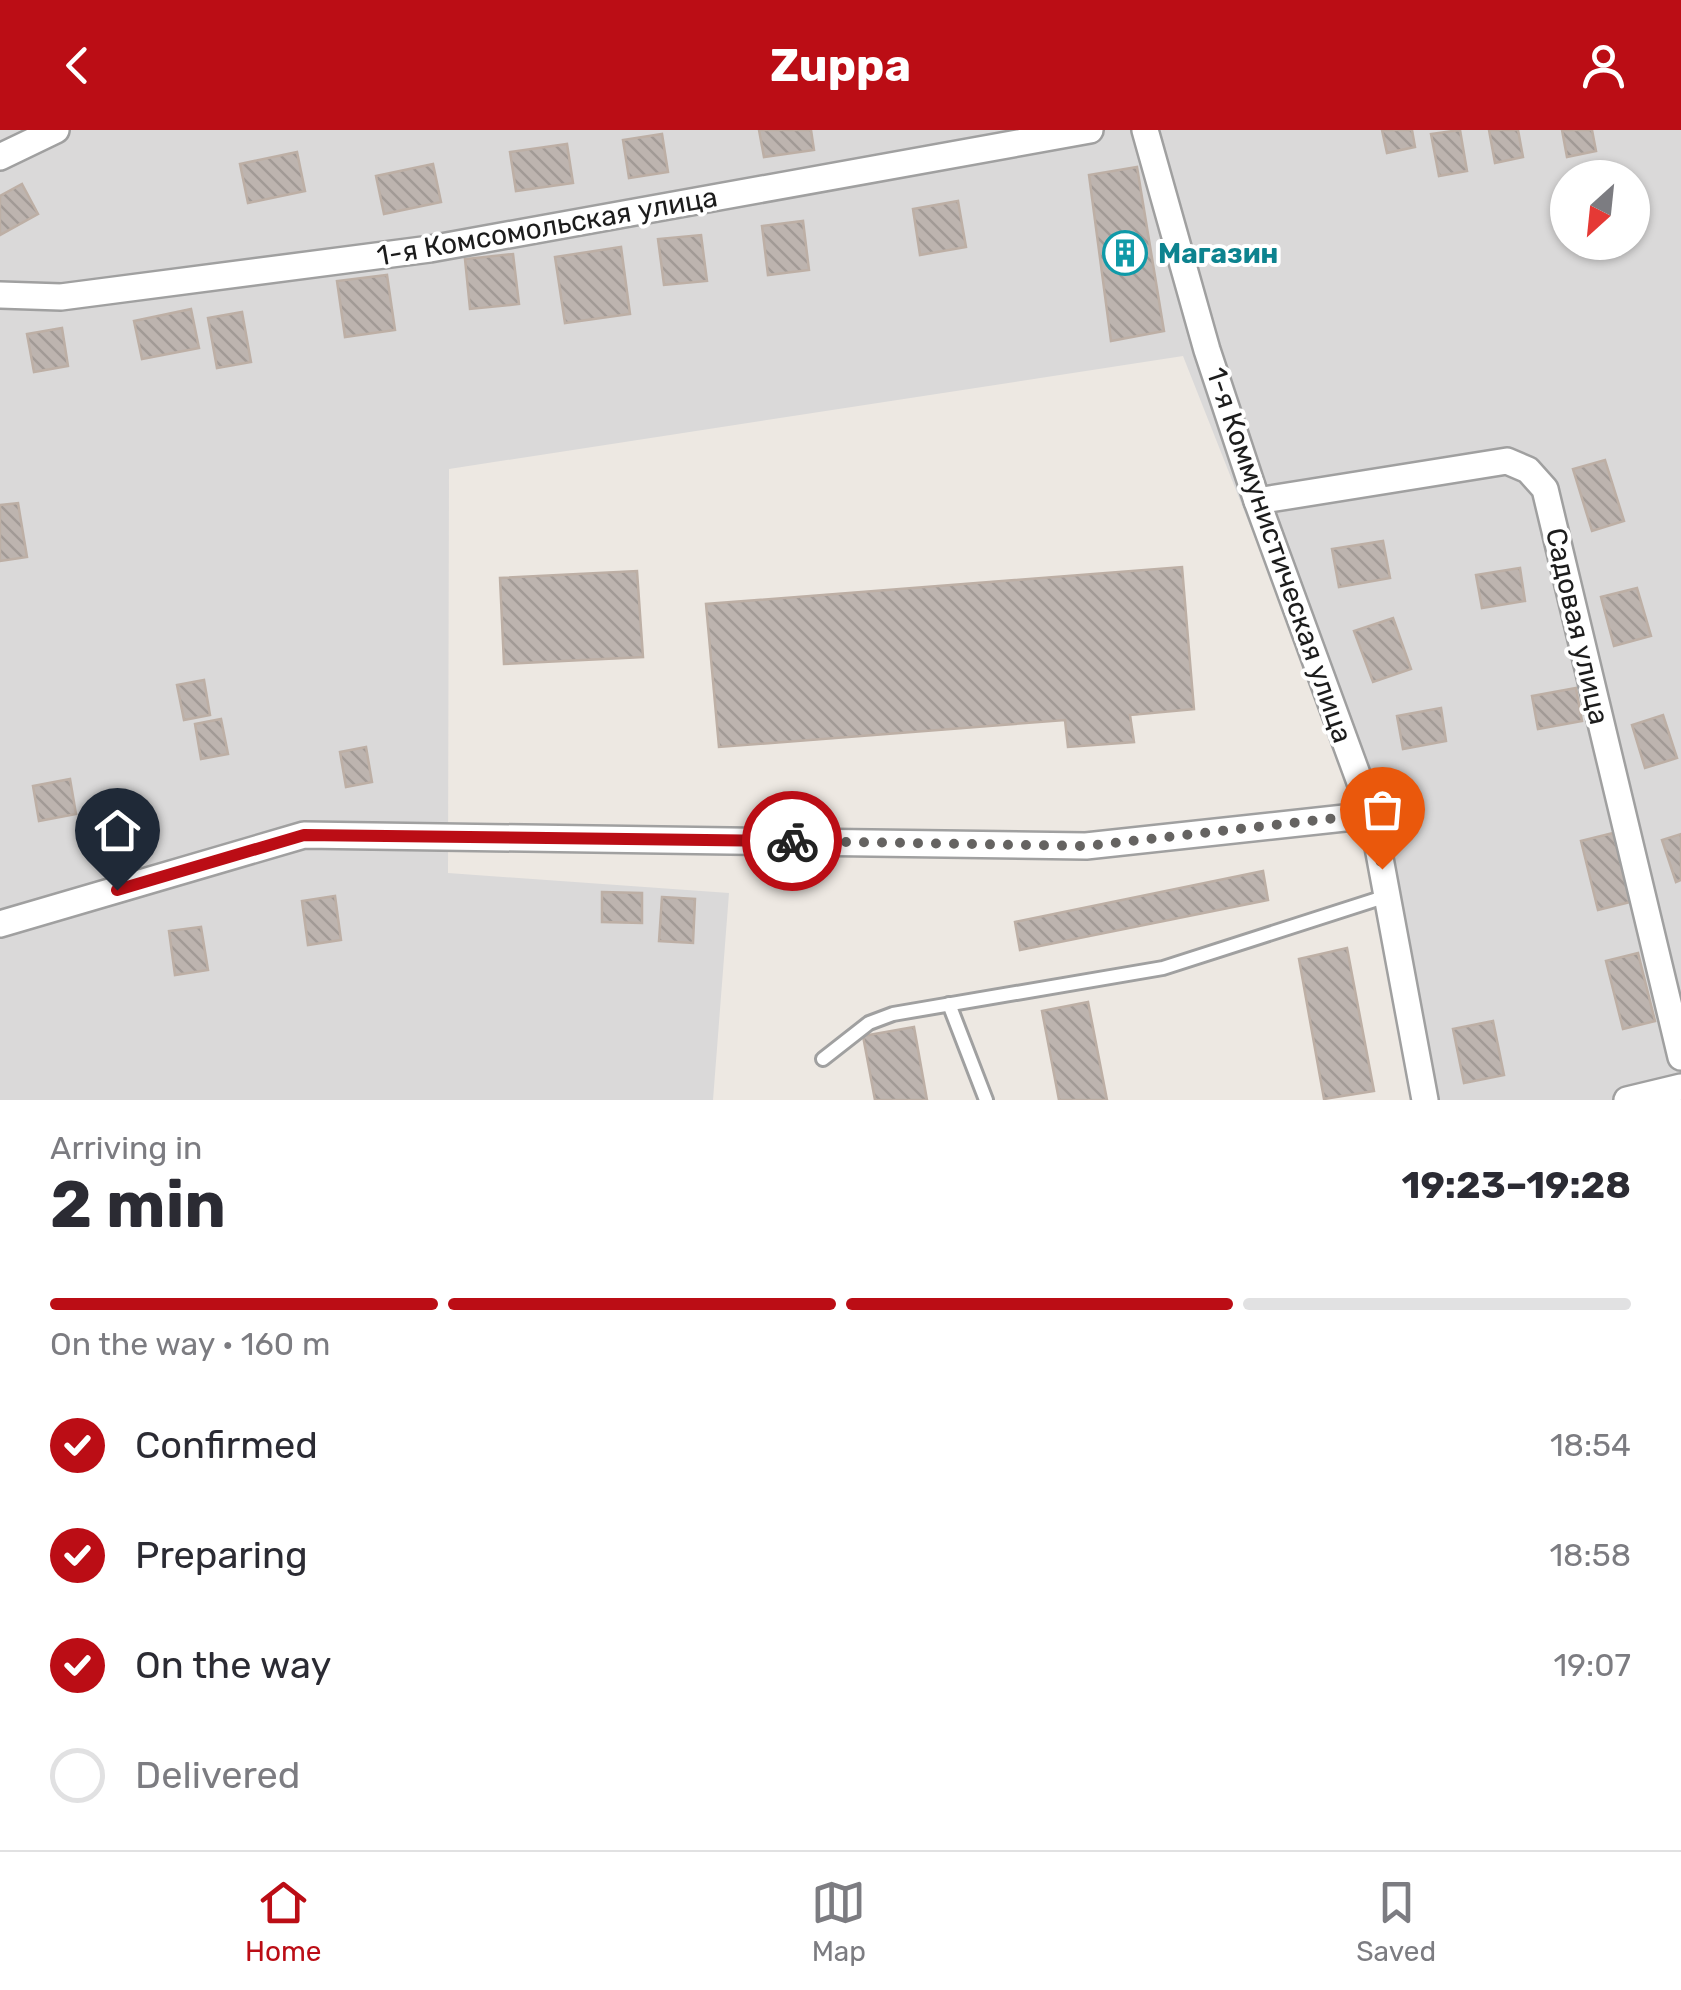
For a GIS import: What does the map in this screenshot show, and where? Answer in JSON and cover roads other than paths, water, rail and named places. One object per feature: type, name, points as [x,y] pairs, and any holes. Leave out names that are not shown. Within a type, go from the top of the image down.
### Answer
[{"type":"street","points":[[0,157],[56,130]]},
{"type":"street","points":[[993,130],[1029,141]]},
{"type":"street","name":"1-я Комсомольская улица","points":[[0,295],[61,297],[430,249],[1090,130]]},
{"type":"street","name":"1-я Коммунистическая улица","points":[[1145,130],[1208,350],[1257,501],[1372,814],[1424,1100]]},
{"type":"street","name":"Садовая улица","points":[[1257,501],[1507,460],[1528,470],[1545,489],[1681,1057]]},
{"type":"street","points":[[0,924],[304,835],[1086,846],[1372,814]]},
{"type":"street","points":[[1627,1100],[1681,1087]]},
{"type":"lane","points":[[823,1060],[869,1024],[893,1014],[1162,968],[1387,896]]},
{"type":"lane","points":[[949,1004],[986,1100]]},
{"type":"place","name":"Магазин","points":[[1125,253]]}]
